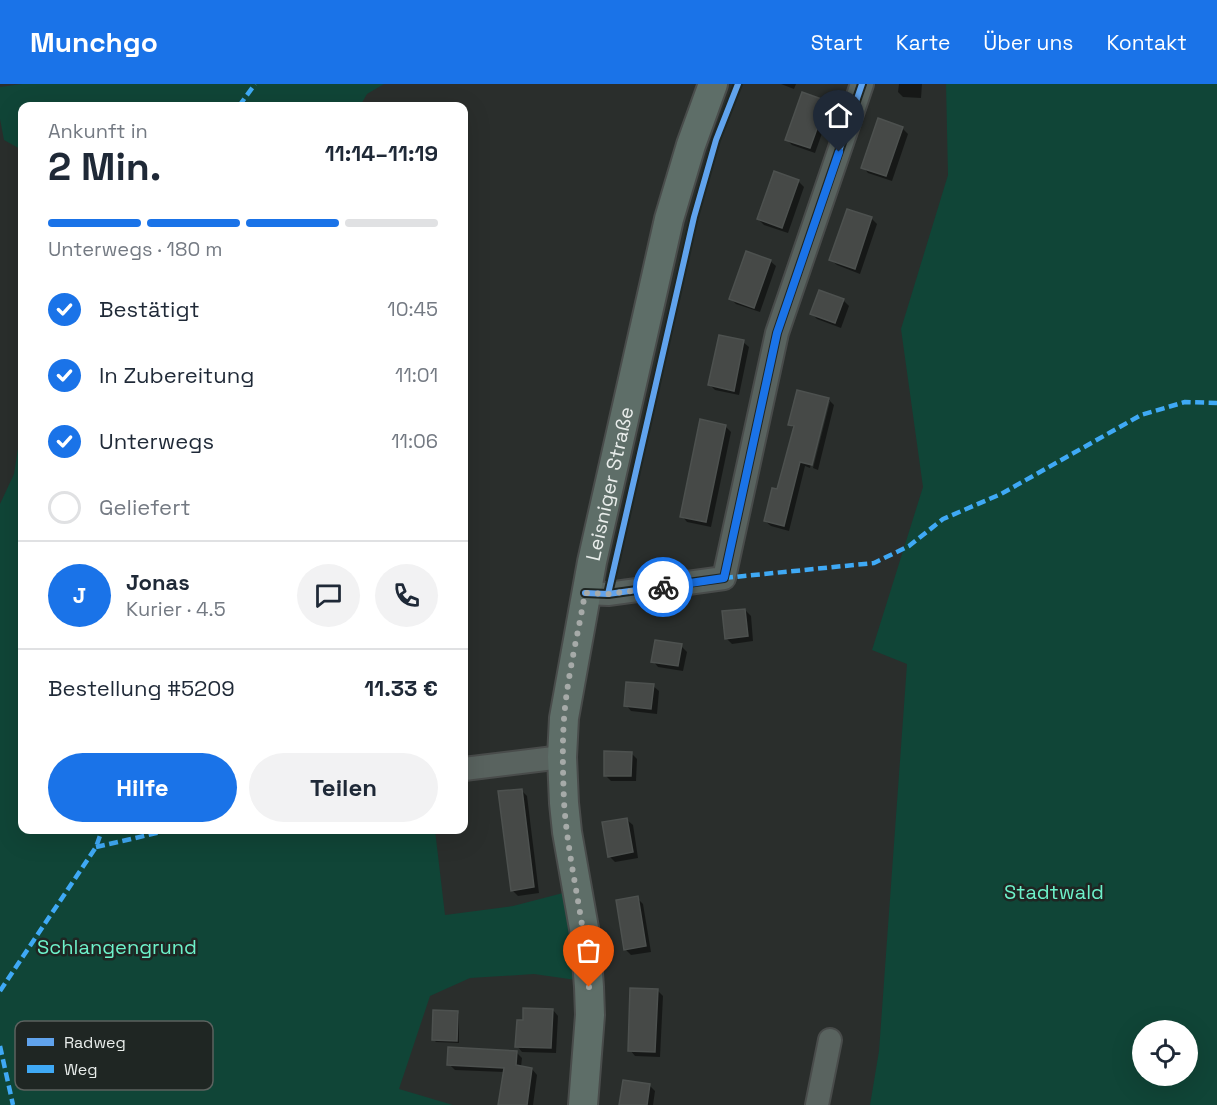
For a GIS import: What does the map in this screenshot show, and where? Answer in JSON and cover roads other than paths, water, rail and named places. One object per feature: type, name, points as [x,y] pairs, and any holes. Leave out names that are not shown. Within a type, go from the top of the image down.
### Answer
[{"type":"main road","name":"Leisniger Straße","points":[[583,1105],[590,1015],[589,978],[585,934],[567,832],[562,757],[564,718],[585,593],[669,219],[691,145],[713,84]]},
{"type":"street","points":[[585,593],[608,594],[724,578],[777,333],[862,84]]},
{"type":"street","points":[[468,769],[562,757]]},
{"type":"street","points":[[817,1105],[830,1040]]},
{"type":"park label","name":"Stadtwald","points":[[1054,892]]},
{"type":"park label","name":"Schlangengrund","points":[[117,947]]}]
